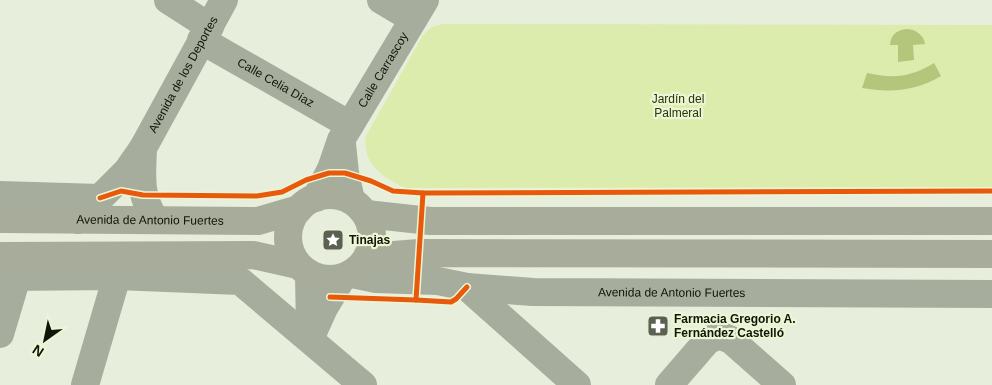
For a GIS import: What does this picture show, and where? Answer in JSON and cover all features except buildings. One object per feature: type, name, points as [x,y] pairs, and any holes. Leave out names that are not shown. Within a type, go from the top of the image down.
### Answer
[{"type":"main road","points":[[304,269],[292,254],[289,243],[289,230],[292,219],[307,203],[328,195],[339,196],[358,207],[430,221],[992,221]]},
{"type":"main road","name":"Avenida de Antonio Fuertes","points":[[0,219],[258,221],[307,203]]},
{"type":"main road","points":[[354,270],[372,246],[373,235],[371,224],[358,207]]},
{"type":"main road","points":[[0,256],[253,255],[304,269],[326,279],[419,253],[992,254]]},
{"type":"street","name":"Calle Celia Díaz","points":[[168,0],[206,33],[346,132]]},
{"type":"street","name":"Avenida de los Deportes","points":[[78,220],[127,171],[143,148],[224,0]]},
{"type":"street","points":[[382,0],[419,10]]},
{"type":"street","name":"Calle Carrascoy","points":[[307,203],[331,169],[346,132],[419,10]]},
{"type":"street","points":[[346,132],[345,173],[358,207]]},
{"type":"street","points":[[143,148],[141,185],[145,204],[155,220]]},
{"type":"street","name":"Avenida de Antonio Fuertes","points":[[0,196],[100,198]]},
{"type":"street","points":[[304,269],[310,339]]},
{"type":"street","points":[[310,339],[324,308],[354,270]]},
{"type":"street","name":"Avenida de Antonio Fuertes","points":[[354,270],[376,279],[438,281],[468,287],[533,292],[992,294]]},
{"type":"street","points":[[85,385],[117,276]]},
{"type":"street","points":[[0,334],[8,277],[117,276],[240,281],[363,385]]},
{"type":"street","points":[[468,287],[577,385]]},
{"type":"street","points":[[669,385],[707,341],[719,335],[731,340],[782,385]]},
{"type":"green space","name":"Jardín del Palmeral","points":[[443,24],[992,25],[992,187],[406,188],[390,180],[376,169],[367,154],[365,146],[366,136],[423,35],[432,27]]},
{"type":"shaded area","points":[[906,29],[919,33],[925,44],[913,45],[914,60],[898,62],[898,45],[890,45],[895,34]]},
{"type":"shaded area","points":[[934,63],[941,76],[922,85],[903,90],[862,88],[867,73],[902,76],[926,68]]},
{"type":"cycle path","points":[[100,198],[121,191],[143,195],[257,196],[282,192],[306,180],[329,173],[345,173],[371,181],[393,191],[423,193],[992,191]]},
{"type":"cycle path","points":[[416,300],[423,193]]},
{"type":"cycle path","points":[[330,297],[451,302],[467,287]]},
{"type":"place","name":"Tinajas","points":[[333,240]]},
{"type":"place","name":"Farmacia Gregorio A. Fernández Castelló","points":[[658,326]]}]
